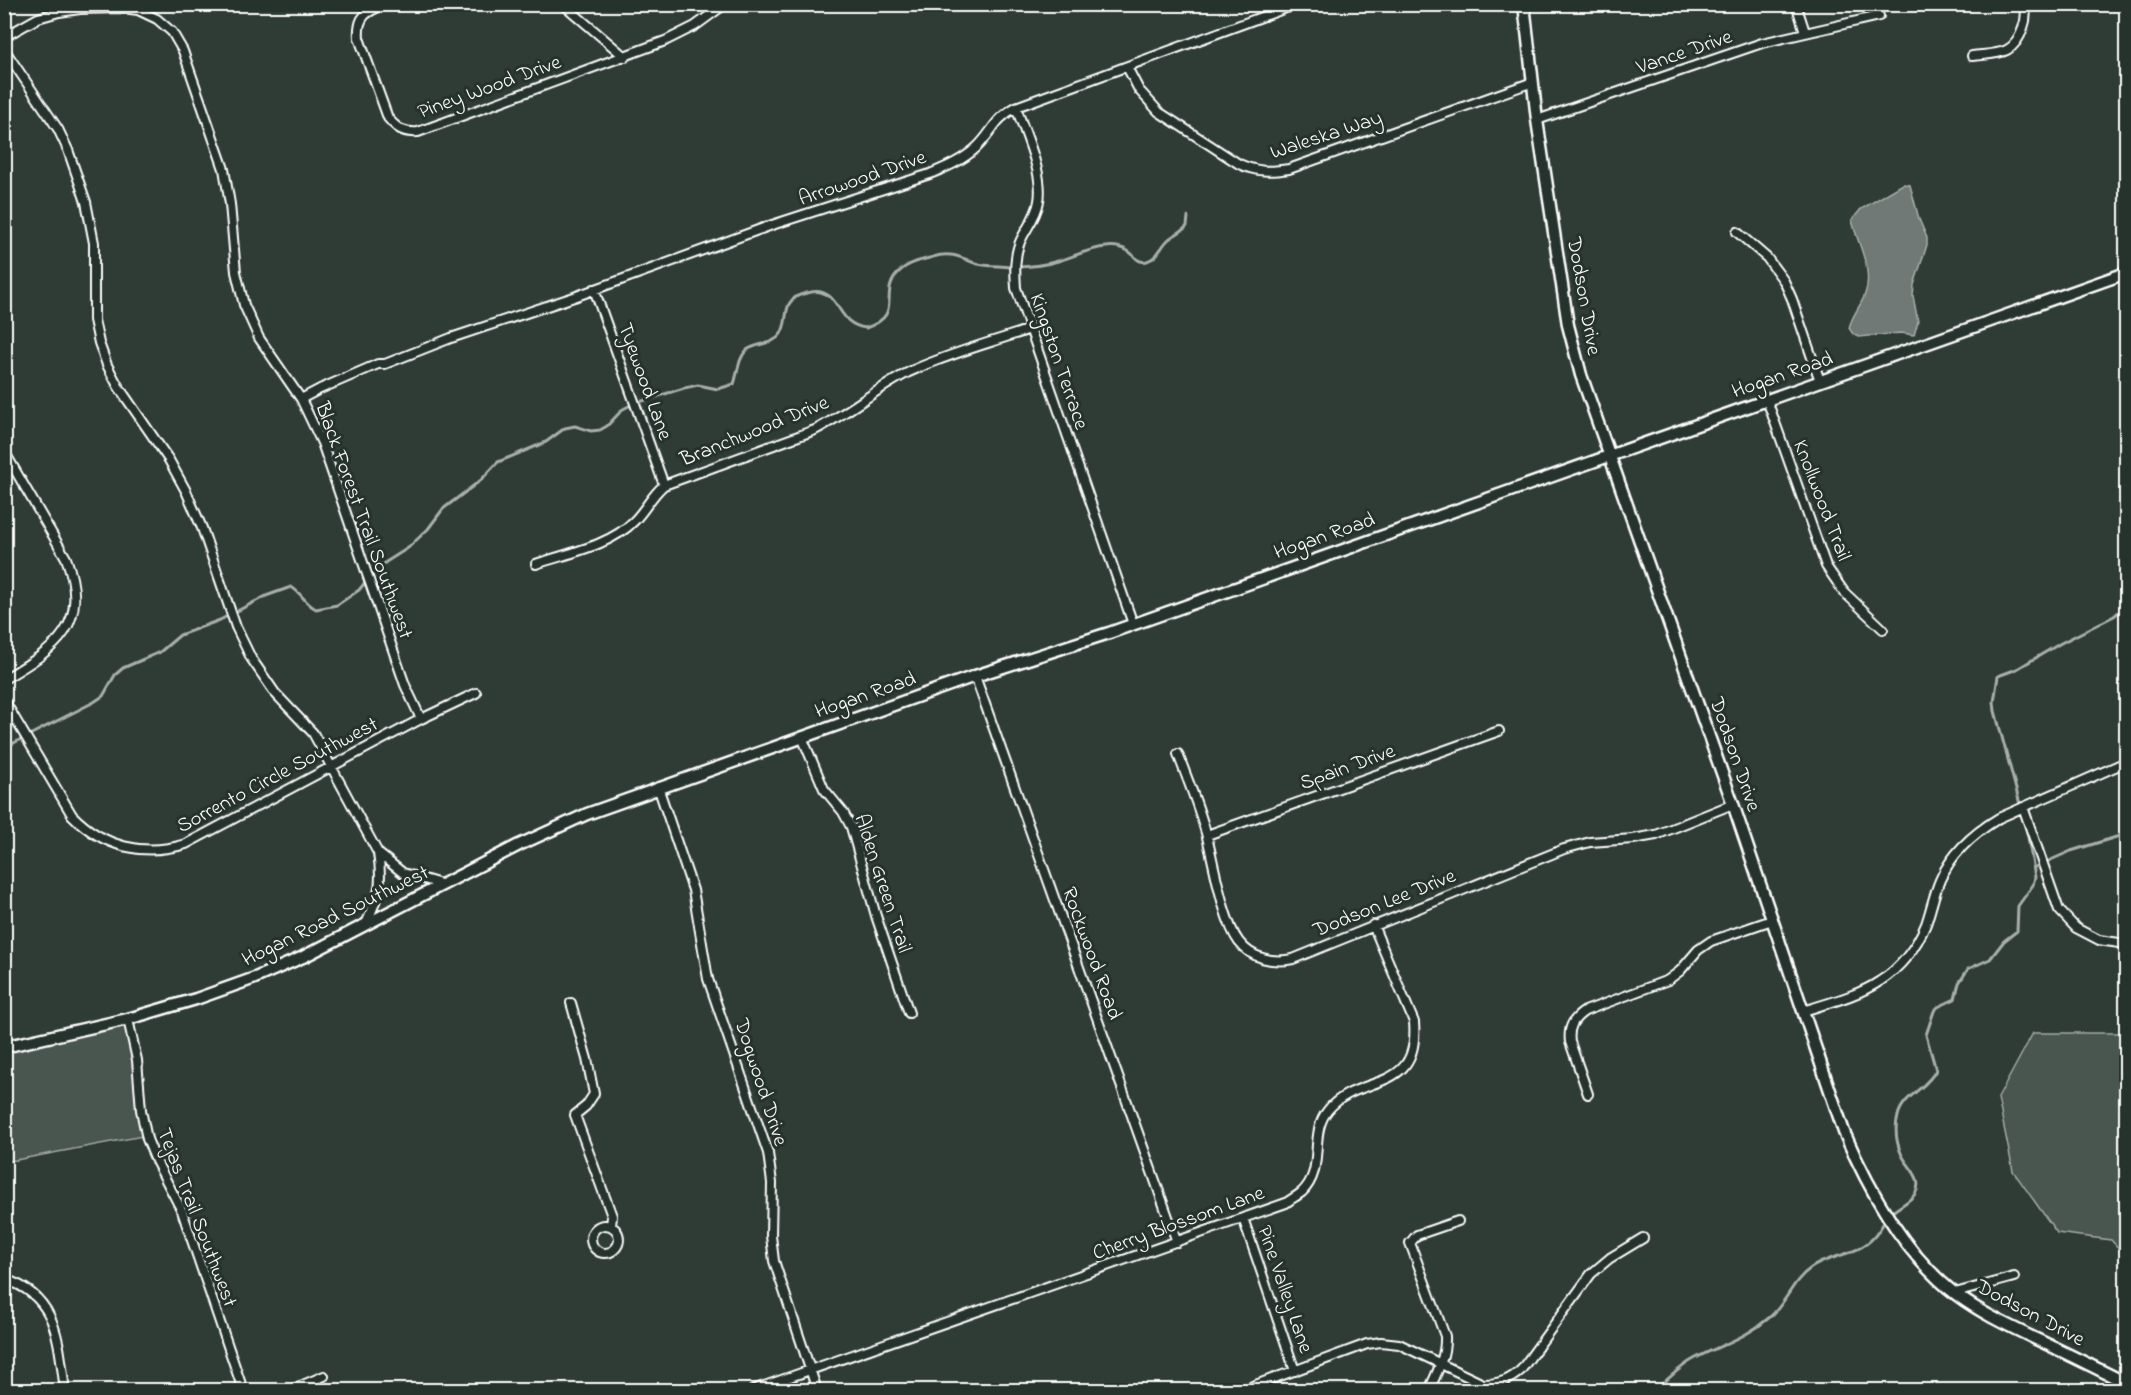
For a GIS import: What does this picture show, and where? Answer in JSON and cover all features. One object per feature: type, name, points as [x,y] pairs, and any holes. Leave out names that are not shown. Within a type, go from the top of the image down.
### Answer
[{"type":"street","name":"Piney Wood Drive","points":[[386,4],[362,17],[358,28],[359,38],[388,118],[395,127],[406,132],[418,132],[665,41],[695,26],[725,4]]},
{"type":"street","points":[[563,4],[625,57]]},
{"type":"street","name":"Arrowood Drive","points":[[301,399],[378,364],[385,364],[772,225],[930,174],[955,164],[976,148],[1002,115],[1016,107],[1297,4]]},
{"type":"street","name":"Dodson Drive","points":[[1524,4],[1537,120],[1568,326],[1581,375],[1733,804],[1844,1132],[1864,1178],[1916,1254],[1955,1293],[1993,1318],[2127,1383]]},
{"type":"street","points":[[1796,4],[1805,32]]},
{"type":"street","points":[[1972,56],[2007,51],[2018,42],[2026,18],[2024,4]]},
{"type":"street","name":"Black Forest Trail Southwest","points":[[4,38],[38,18],[80,9],[138,10],[157,19],[172,32],[183,51],[224,169],[230,204],[236,272],[244,305],[260,338],[301,399],[322,443],[405,685],[421,719]]},
{"type":"street","name":"Vance Drive","points":[[1537,120],[1762,43],[1879,16]]},
{"type":"street","points":[[4,49],[58,129],[68,150],[86,202],[94,243],[94,320],[107,365],[118,386],[169,460],[186,491],[202,528],[236,627],[250,658],[274,693],[313,733],[333,766],[378,853],[381,887],[366,924]]},
{"type":"street","name":"Waleska Way","points":[[1127,67],[1139,90],[1159,112],[1239,164],[1252,170],[1267,172],[1289,169],[1533,82]]},
{"type":"street","name":"Kingston Terrace","points":[[1016,107],[1040,187],[1037,210],[1019,244],[1014,264],[1016,288],[1133,624]]},
{"type":"street","points":[[1737,232],[1767,258],[1784,281],[1820,381]]},
{"type":"street","name":"Hogan Road","points":[[536,837],[658,787],[975,676],[1133,624],[2127,273]]},
{"type":"street","name":"Tyewood Lane","points":[[594,289],[664,484]]},
{"type":"street","name":"Branchwood Drive","points":[[536,564],[619,533],[635,520],[653,494],[664,484],[815,430],[910,372],[1030,329]]},
{"type":"street","name":"Knollwood Trail","points":[[1767,400],[1826,566],[1844,592],[1883,629]]},
{"type":"street","points":[[4,451],[66,558],[73,576],[75,594],[70,620],[56,644],[40,657],[4,679]]},
{"type":"street","name":"Rockwood Road","points":[[975,676],[1177,1242]]},
{"type":"street","name":"Sorrento Circle Southwest","points":[[4,700],[72,814],[83,826],[111,843],[141,850],[164,849],[186,844],[421,719],[476,693]]},
{"type":"street","name":"Spain Drive","points":[[1207,835],[1499,731]]},
{"type":"street","name":"Alden Green Trail","points":[[802,736],[824,789],[851,827],[876,916],[909,1013]]},
{"type":"street","name":"Dodson Lee Drive","points":[[1178,754],[1207,835],[1221,894],[1233,931],[1239,942],[1252,954],[1268,960],[1293,959],[1564,849],[1590,842],[1656,835],[1733,804]]},
{"type":"street","points":[[1803,1011],[1854,994],[1879,982],[1907,957],[1920,937],[1940,880],[1957,852],[1984,826],[2127,762]]},
{"type":"street","name":"Dogwood Drive","points":[[658,787],[693,890],[708,979],[768,1153],[772,1183],[771,1236],[774,1261],[817,1390]]},
{"type":"street","points":[[2023,807],[2059,910],[2076,928],[2099,940],[2127,944]]},
{"type":"street","name":"Hogan Road Southwest","points":[[4,1047],[128,1018],[196,999],[255,978],[303,957],[536,837]]},
{"type":"street","points":[[378,853],[403,873],[441,884]]},
{"type":"street","points":[[1588,1094],[1570,1041],[1571,1024],[1577,1017],[1585,1011],[1668,980],[1680,971],[1698,950],[1712,941],[1772,920]]},
{"type":"street","name":"Cherry Blossom Lane","points":[[753,1390],[1286,1203],[1301,1193],[1314,1172],[1317,1132],[1327,1111],[1344,1098],[1394,1076],[1404,1067],[1411,1055],[1415,1039],[1414,1022],[1373,925]]},
{"type":"street","points":[[572,1004],[594,1094],[586,1106],[575,1115],[612,1216],[611,1226]]},
{"type":"street","name":"Tejas Trail Southwest","points":[[128,1018],[137,1060],[141,1110],[147,1139],[182,1211],[243,1390]]},
{"type":"street","name":"Pine Valley Lane","points":[[1243,1218],[1295,1371]]},
{"type":"street","points":[[1429,1390],[1441,1364],[1446,1347],[1445,1336],[1410,1243],[1417,1235],[1458,1221]]},
{"type":"street","points":[[1242,1390],[1367,1344],[1381,1342],[1399,1344],[1483,1384],[1498,1384],[1511,1379],[1521,1370],[1591,1274],[1610,1258],[1643,1238]]},
{"type":"street","points":[[1955,1293],[2014,1277]]},
{"type":"street","points":[[4,1279],[25,1288],[36,1296],[53,1319],[65,1390]]},
{"type":"street","points":[[291,1390],[324,1376]]},
{"type":"shaded area","points":[[1903,184],[1910,185],[1919,219],[1927,238],[1927,245],[1914,285],[1913,296],[1918,322],[1914,335],[1901,333],[1859,337],[1849,328],[1865,294],[1867,276],[1864,257],[1852,220],[1861,209]]},
{"type":"shaded area","points":[[126,1020],[143,1136],[5,1162],[5,1039]]},
{"type":"shaded area","points":[[2033,1033],[2126,1033],[2126,1256],[2111,1240],[2057,1233],[2013,1171],[1998,1098]]},
{"type":"waterway","points":[[4,748],[103,696],[115,675],[123,668],[160,652],[180,635],[220,620],[266,596],[291,587],[316,609],[337,605],[359,590],[386,562],[408,548],[428,529],[443,509],[481,480],[498,462],[546,442],[565,428],[575,426],[591,431],[600,430],[623,409],[633,404],[698,385],[718,389],[734,384],[744,353],[751,348],[773,341],[780,335],[785,324],[788,306],[796,297],[816,291],[828,295],[850,322],[866,328],[885,316],[893,279],[903,268],[915,262],[949,255],[985,265],[1028,266],[1051,263],[1094,249],[1111,247],[1125,250],[1144,262],[1154,257],[1169,239],[1187,226],[1188,217]]},
{"type":"waterway","points":[[2021,808],[1995,711],[1998,676],[2017,669],[2120,611],[2126,597],[2120,574],[2126,561]]},
{"type":"waterway","points":[[1890,1214],[1910,1200],[1917,1188],[1918,1183],[1914,1172],[1903,1158],[1899,1148],[1897,1125],[1898,1116],[1905,1103],[1932,1077],[1936,1070],[1926,1035],[1934,1011],[1955,999],[1959,983],[1968,969],[1990,959],[2004,941],[2017,931],[2018,906],[2033,885],[2035,877],[2026,826]]},
{"type":"waterway","points":[[2035,867],[2071,851],[2126,834]]},
{"type":"waterway","points":[[1655,1390],[1689,1362],[1761,1325],[1781,1305],[1804,1273],[1826,1260],[1852,1252],[1867,1244],[1877,1234],[1886,1219]]}]
